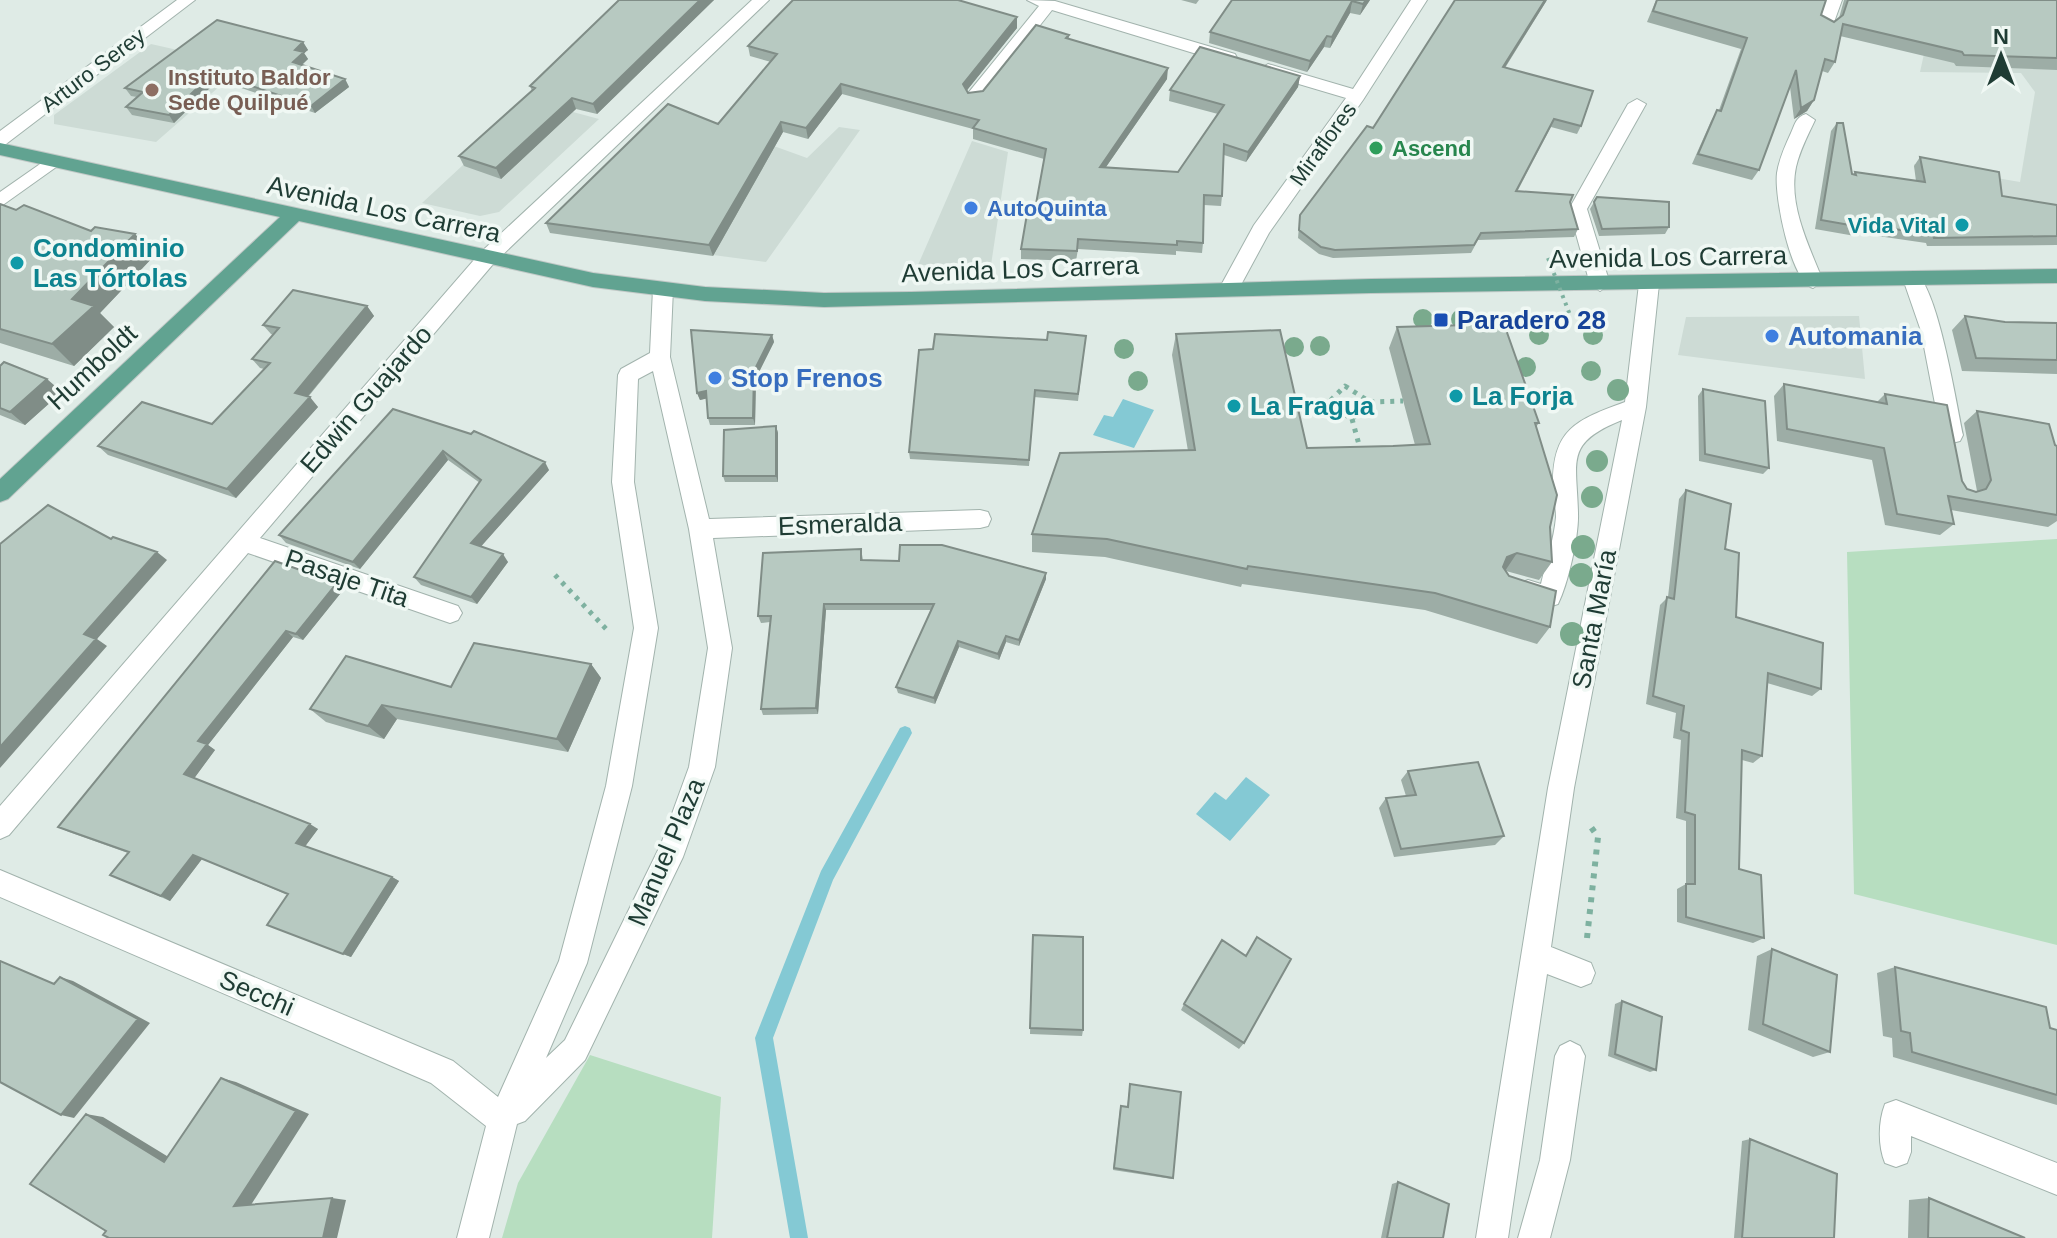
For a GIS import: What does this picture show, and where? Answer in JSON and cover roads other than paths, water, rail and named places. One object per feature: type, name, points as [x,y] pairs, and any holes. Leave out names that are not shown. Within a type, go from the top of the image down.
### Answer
[{"type":"main road","name":"Avenida Los Carrera","points":[[0,149],[593,280],[663,289],[824,300],[1229,289],[2057,276]]},
{"type":"main road","name":"Humboldt","points":[[0,493],[293,216]]},
{"type":"street","name":"Arturo Serey","points":[[0,140],[187,0]]},
{"type":"street","name":"Edwin Guajardo","points":[[0,826],[487,258],[761,0]]},
{"type":"street","name":"Miraflores","points":[[1229,289],[1261,230],[1357,96],[1419,0]]},
{"type":"street","points":[[1825,25],[1834,0]]},
{"type":"street","points":[[975,96],[1042,2],[1088,7],[1357,96]]},
{"type":"street","points":[[1600,284],[1578,209],[1637,104]]},
{"type":"street","points":[[1806,120],[1788,165],[1786,184],[1795,237],[1813,281]]},
{"type":"street","points":[[0,201],[53,161]]},
{"type":"street","points":[[1913,279],[1931,331],[1957,463]]},
{"type":"street","name":"Santa María","points":[[1492,1238],[1563,774],[1635,407],[1649,284]]},
{"type":"street","name":"Manuel Plaza","points":[[503,1120],[575,1050],[673,848],[702,767],[720,648],[700,529],[660,357],[663,289]]},
{"type":"street","name":"Manuel Plaza","points":[[473,1238],[503,1120],[573,963],[619,786],[646,628],[623,482],[628,375],[660,357]]},
{"type":"street","points":[[1506,584],[1550,597],[1568,515],[1564,496],[1565,448],[1572,435],[1594,422],[1635,407]]},
{"type":"street","name":"Esmeralda","points":[[700,529],[980,519]]},
{"type":"street","name":"Pasaje Tita","points":[[243,542],[450,613]]},
{"type":"street","name":"Secchi","points":[[0,883],[442,1072],[503,1120]]},
{"type":"street","points":[[1534,955],[1581,973]]},
{"type":"street","points":[[1534,1238],[1555,1160],[1570,1056]]},
{"type":"street","points":[[1896,1152],[1896,1115],[2057,1179]]},
{"type":"water","points":[[1123,399],[1154,410],[1134,448],[1093,435],[1104,415],[1113,417]]},
{"type":"water","points":[[1246,777],[1270,795],[1230,841],[1196,814],[1215,792],[1226,800]]},
{"type":"waterway","points":[[799,1238],[764,1038],[827,876],[905,733]]},
{"type":"place","name":"Instituto Baldor Sede Quilpué","points":[[152,90]]},
{"type":"place","name":"Ascend","points":[[1376,148]]},
{"type":"place","name":"AutoQuinta","points":[[971,208]]},
{"type":"place","name":"Vida Vital","points":[[1962,225]]},
{"type":"place","name":"Condominio Las Tórtolas","points":[[17,263]]},
{"type":"place","name":"Paradero 28","points":[[1441,320]]},
{"type":"place","name":"Automania","points":[[1772,336]]},
{"type":"place","name":"Stop Frenos","points":[[715,378]]},
{"type":"place","name":"La Forja","points":[[1456,396]]},
{"type":"place","name":"La Fragua","points":[[1234,406]]}]
